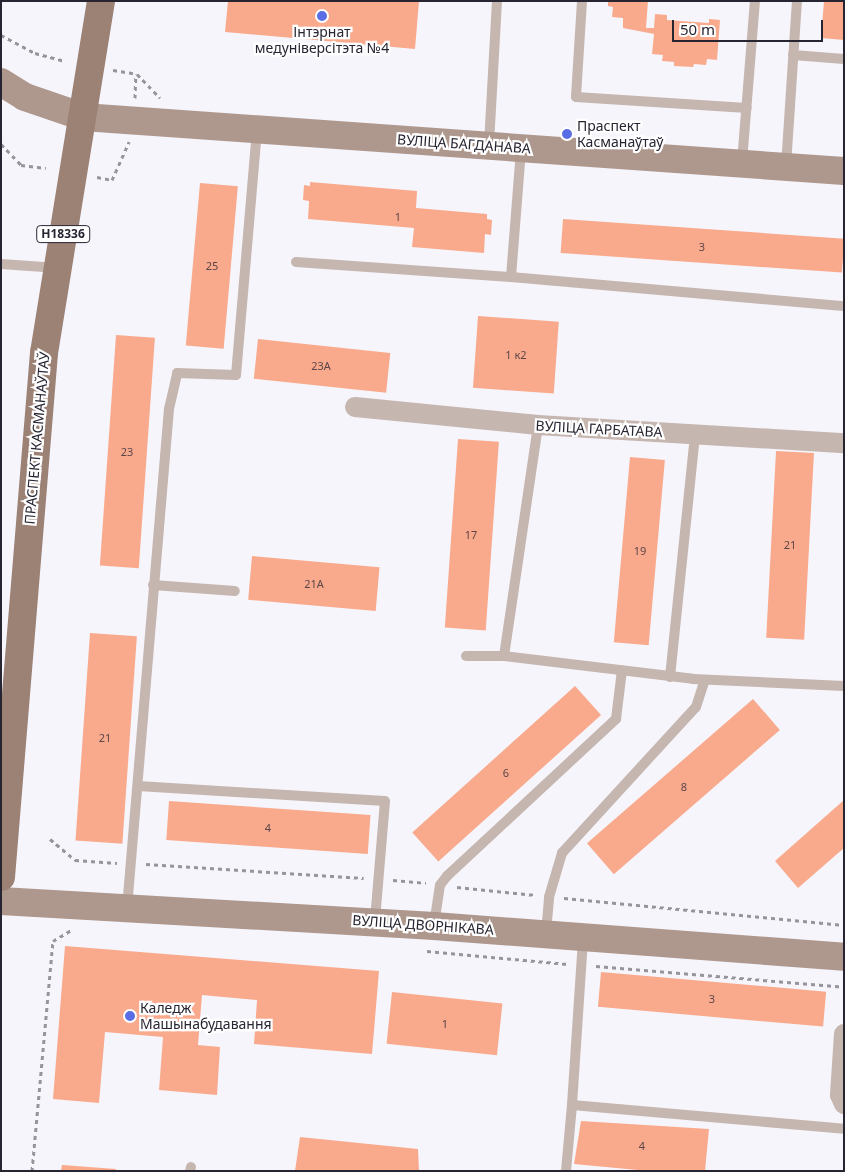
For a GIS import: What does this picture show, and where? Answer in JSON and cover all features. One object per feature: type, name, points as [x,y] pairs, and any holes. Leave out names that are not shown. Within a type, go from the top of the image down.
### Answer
[{"type":"main road","name":"ПРАСПЕКТ КАСМАНАЎТАЎ","points":[[1,878],[6,741],[44,353],[101,1]]},
{"type":"street","name":"ВУЛІЦА БАГДАНАВА","points":[[1,82],[25,97],[83,117],[844,171]]},
{"type":"street","name":"ВУЛІЦА ГАРБАТАВА","points":[[355,407],[538,426],[844,443]]},
{"type":"street","name":"ВУЛІЦА ДВОРНІКАВА","points":[[1,901],[375,922],[844,957]]},
{"type":"street","points":[[844,1034],[840,1096],[844,1104]]},
{"type":"lane","points":[[489,145],[497,1]]},
{"type":"lane","points":[[582,1],[576,97],[747,108]]},
{"type":"lane","points":[[742,163],[755,1]]},
{"type":"lane","points":[[786,166],[797,1]]},
{"type":"lane","points":[[793,55],[844,59]]},
{"type":"lane","points":[[128,908],[153,585],[169,409],[177,373],[236,375],[257,129]]},
{"type":"lane","points":[[511,277],[521,148]]},
{"type":"lane","points":[[296,262],[511,277],[844,306]]},
{"type":"lane","points":[[1,264],[58,268]]},
{"type":"lane","points":[[504,656],[538,426]]},
{"type":"lane","points":[[670,677],[695,434]]},
{"type":"lane","points":[[153,585],[236,592]]},
{"type":"lane","points":[[466,656],[504,656],[705,680],[844,686]]},
{"type":"lane","points":[[434,926],[440,885],[447,876],[616,719],[622,670]]},
{"type":"lane","points":[[546,934],[549,896],[562,853],[696,707],[705,680]]},
{"type":"lane","points":[[138,786],[384,801],[375,922]]},
{"type":"lane","points":[[566,1171],[582,965],[582,938]]},
{"type":"lane","points":[[572,1105],[844,1129]]},
{"type":"path","points":[[1,35],[35,53],[64,61]]},
{"type":"path","points":[[113,70],[136,74],[134,101]]},
{"type":"path","points":[[97,177],[112,180],[130,138]]},
{"type":"path","points":[[1,144],[21,165],[46,168]]},
{"type":"path","points":[[32,1171],[53,941],[82,924]]},
{"type":"path","points":[[418,951],[844,987]]},
{"type":"building","name":"Інтэрнат медуніверсітэта №4","points":[[228,1],[419,1],[415,49],[225,32]]},
{"type":"building","points":[[608,1],[648,1],[646,28],[654,28],[655,14],[667,15],[667,20],[709,23],[709,19],[720,20],[717,60],[707,59],[706,65],[694,64],[693,67],[674,66],[674,62],[662,61],[663,55],[652,54],[654,34],[623,28],[623,18],[612,17],[613,7],[608,6]]},
{"type":"building","points":[[824,1],[844,1],[844,40],[821,38]]},
{"type":"building","points":[[310,182],[417,191],[416,208],[487,214],[487,219],[492,220],[491,235],[485,234],[484,253],[412,247],[414,228],[308,219],[309,201],[303,200],[304,185],[310,186]]},
{"type":"building","points":[[200,183],[238,186],[224,349],[186,345]]},
{"type":"building","points":[[563,219],[844,239],[842,273],[561,253]]},
{"type":"building","points":[[478,316],[559,322],[554,393],[473,388]]},
{"type":"building","points":[[116,335],[155,338],[139,568],[100,565]]},
{"type":"building","points":[[258,339],[390,353],[386,393],[254,379]]},
{"type":"building","points":[[458,439],[499,442],[486,630],[445,628]]},
{"type":"building","points":[[776,451],[814,453],[804,640],[766,638]]},
{"type":"building","points":[[630,457],[665,460],[649,645],[614,642]]},
{"type":"building","points":[[252,556],[380,567],[376,611],[248,600]]},
{"type":"building","points":[[90,633],[137,636],[122,844],[75,840]]},
{"type":"building","points":[[575,686],[601,715],[438,862],[412,833]]},
{"type":"building","points":[[753,699],[780,730],[614,874],[587,843]]},
{"type":"building","points":[[844,800],[844,848],[798,888],[775,861]]},
{"type":"building","points":[[169,801],[371,815],[368,854],[166,840]]},
{"type":"building","name":"Каледж Машынабудавання","points":[[65,946],[379,971],[372,1054],[254,1044],[257,1000],[202,995],[198,1045],[220,1047],[217,1095],[159,1090],[163,1037],[105,1032],[99,1103],[53,1099]]},
{"type":"building","points":[[601,972],[826,992],[823,1027],[598,1007]]},
{"type":"building","points":[[392,992],[502,1004],[497,1055],[387,1044]]},
{"type":"building","points":[[581,1121],[709,1129],[705,1171],[648,1171],[574,1164]]},
{"type":"building","points":[[300,1137],[418,1149],[419,1171],[295,1171]]},
{"type":"building","points":[[62,1165],[116,1169],[116,1171],[61,1171]]},
{"type":"place","name":"Інтэрнат медуніверсітэта №4","points":[[322,16]]},
{"type":"place","name":"Праспект Касманаўтаў","points":[[567,134]]},
{"type":"place","name":"Каледж Машынабудавання","points":[[130,1016]]}]
